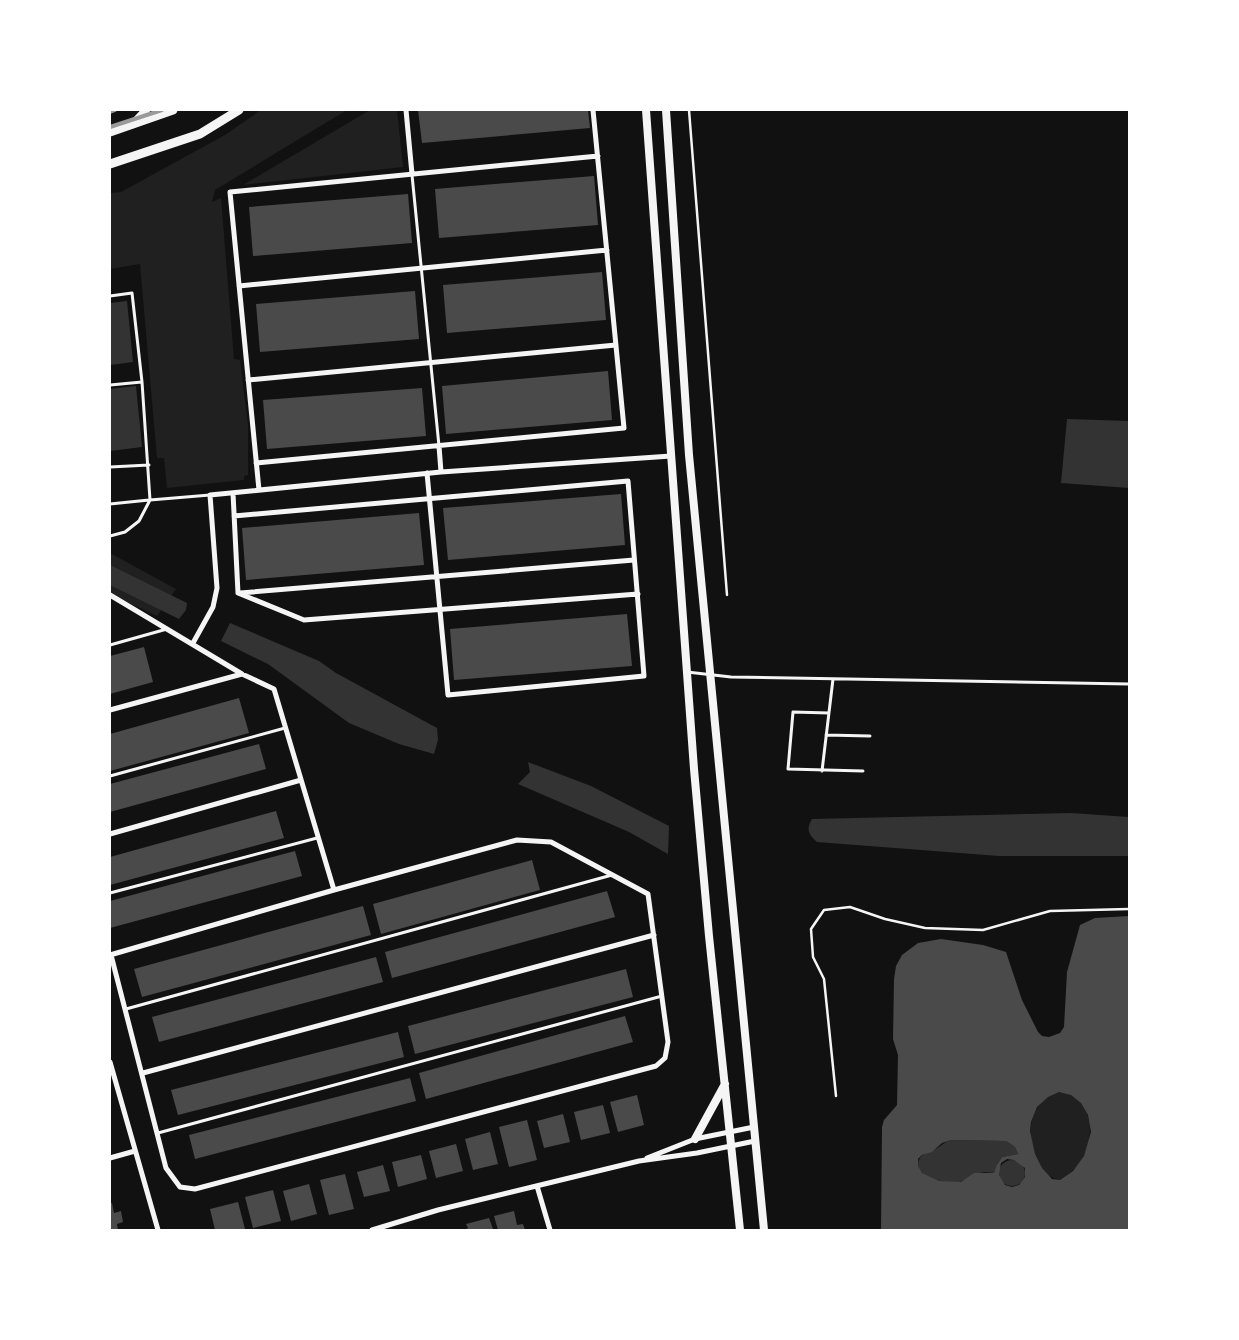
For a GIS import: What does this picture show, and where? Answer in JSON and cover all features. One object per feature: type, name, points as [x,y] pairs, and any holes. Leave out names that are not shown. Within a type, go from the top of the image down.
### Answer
[{"type":"main road","points":[[110,132],[130,127],[173,110]]},
{"type":"main road","points":[[110,164],[200,134],[239,110]]},
{"type":"street","points":[[130,127],[146,110]]},
{"type":"street","points":[[406,110],[412,174]]},
{"type":"street","points":[[256,463],[624,428],[594,110]]},
{"type":"street","points":[[646,110],[687,672],[709,936],[740,1230]]},
{"type":"street","points":[[666,110],[688,455],[764,1229]]},
{"type":"street","points":[[259,490],[230,192],[598,156]]},
{"type":"street","points":[[239,286],[607,250]]},
{"type":"street","points":[[248,380],[616,345]]},
{"type":"street","points":[[439,446],[441,472]]},
{"type":"street","points":[[193,643],[213,607],[217,588],[210,495],[427,473],[671,456]]},
{"type":"street","points":[[234,516],[430,499],[628,481],[644,676],[448,695],[430,499],[427,473]]},
{"type":"street","points":[[233,493],[238,593]]},
{"type":"street","points":[[238,593],[634,560]]},
{"type":"street","points":[[238,593],[304,620],[638,594]]},
{"type":"street","points":[[110,596],[193,643],[242,674],[274,689],[334,890]]},
{"type":"street","points":[[110,710],[242,674]]},
{"type":"street","points":[[110,834],[301,780]]},
{"type":"street","points":[[517,840],[551,842],[648,894],[668,1042],[665,1058],[656,1066],[195,1189],[180,1187],[166,1168],[143,1072],[111,955],[334,890],[517,840]]},
{"type":"street","points":[[143,1072],[654,935]]},
{"type":"street","points":[[110,1062],[158,1230]]},
{"type":"street","points":[[695,1139],[725,1083]]},
{"type":"street","points":[[639,1161],[695,1139],[754,1127]]},
{"type":"street","points":[[372,1230],[438,1210],[639,1161],[755,1141]]},
{"type":"street","points":[[110,1158],[136,1151]]},
{"type":"street","points":[[537,1186],[550,1230]]},
{"type":"lane","points":[[412,174],[439,446]]},
{"type":"lane","points":[[110,296],[132,293],[142,382],[150,500],[139,521],[125,532],[110,536]]},
{"type":"lane","points":[[110,385],[142,382]]},
{"type":"lane","points":[[110,467],[149,465]]},
{"type":"lane","points":[[110,504],[210,495]]},
{"type":"lane","points":[[110,644],[168,629]]},
{"type":"lane","points":[[687,672],[731,677],[1129,684]]},
{"type":"lane","points":[[822,771],[833,679]]},
{"type":"lane","points":[[829,713],[793,712],[788,769],[822,771],[863,770]]},
{"type":"lane","points":[[110,776],[285,728]]},
{"type":"lane","points":[[826,735],[870,736]]},
{"type":"lane","points":[[110,894],[317,838]]},
{"type":"lane","points":[[126,1009],[612,875]]},
{"type":"lane","points":[[158,1133],[662,996]]},
{"type":"path","points":[[689,110],[727,595]]},
{"type":"path","points":[[836,1096],[824,979],[813,957],[811,929],[824,910],[850,907],[925,928],[983,930],[1050,911],[1129,909]]},
{"type":"shaded area","points":[[261,110],[347,110],[215,190],[212,202],[221,198],[234,359],[240,360],[248,425],[248,475],[244,476],[244,480],[167,488],[164,458],[157,458],[140,264],[110,269],[110,193],[121,192],[225,135]]},
{"type":"shaded area","points":[[370,110],[397,110],[403,167],[243,185]]},
{"type":"shaded area","points":[[127,301],[133,362],[110,365],[110,303]]},
{"type":"shaded area","points":[[136,386],[142,447],[110,451],[110,389]]},
{"type":"shaded area","points":[[1067,419],[1129,421],[1129,488],[1061,483]]},
{"type":"shaded area","points":[[110,553],[176,589],[157,616],[110,594]]},
{"type":"shaded area","points":[[110,565],[187,603],[186,610],[179,619],[110,585]]},
{"type":"shaded area","points":[[230,623],[319,661],[336,673],[437,728],[438,740],[434,754],[399,744],[349,723],[268,664],[221,641]]},
{"type":"shaded area","points":[[528,762],[591,786],[669,826],[668,854],[629,832],[518,784],[530,772]]},
{"type":"shaded area","points":[[1071,813],[1129,817],[1129,856],[999,856],[817,842],[810,834],[809,829],[812,819]]},
{"type":"shaded area","points":[[1059,1092],[1070,1094],[1085,1108],[1090,1128],[1087,1149],[1083,1158],[1073,1170],[1060,1180],[1048,1175],[1039,1166],[1033,1153],[1031,1138],[1031,1123],[1036,1110],[1045,1099]]},
{"type":"shaded area","points":[[951,1140],[1006,1141],[1015,1147],[1018,1154],[1002,1157],[994,1173],[976,1174],[963,1181],[953,1183],[941,1181],[923,1174],[918,1166],[919,1159]]},
{"type":"shaded area","points":[[1012,1160],[1022,1163],[1025,1173],[1022,1183],[1012,1186],[1002,1183],[999,1173],[1002,1163]]},
{"type":"building","points":[[418,110],[588,110],[590,128],[422,143]]},
{"type":"building","points":[[594,176],[598,225],[439,238],[435,189]]},
{"type":"building","points":[[408,194],[412,243],[253,256],[249,207]]},
{"type":"building","points":[[602,272],[606,320],[447,333],[443,285]]},
{"type":"building","points":[[415,291],[419,339],[260,352],[256,304]]},
{"type":"building","points":[[608,371],[612,420],[446,434],[442,386]]},
{"type":"building","points":[[422,388],[426,436],[267,449],[263,400]]},
{"type":"building","points":[[621,494],[625,545],[448,560],[443,508]]},
{"type":"building","points":[[419,513],[424,565],[246,580],[242,528]]},
{"type":"building","points":[[627,614],[632,666],[454,680],[450,629]]},
{"type":"building","points":[[144,647],[153,682],[110,694],[110,656]]},
{"type":"building","points":[[239,698],[249,733],[110,771],[110,734]]},
{"type":"building","points":[[259,744],[266,769],[110,812],[110,784]]},
{"type":"building","points":[[276,811],[284,838],[110,885],[110,857]]},
{"type":"building","points":[[295,851],[302,876],[110,928],[110,901]]},
{"type":"building","points":[[532,860],[540,890],[381,934],[373,904]]},
{"type":"building","points":[[607,891],[615,917],[392,978],[385,952]]},
{"type":"building","points":[[363,906],[371,935],[142,997],[134,969]]},
{"type":"building","points":[[1129,916],[1129,1230],[881,1230],[882,1127],[884,1120],[897,1105],[898,1055],[893,1039],[894,979],[896,966],[902,955],[918,943],[941,939],[983,945],[1006,952],[1022,1000],[1038,1032],[1042,1036],[1049,1037],[1060,1033],[1064,1027],[1067,972],[1080,925],[1095,918]],"holes":[[[1059,1092],[1071,1095],[1081,1103],[1088,1115],[1091,1132],[1084,1156],[1073,1171],[1060,1180],[1052,1179],[1042,1168],[1035,1154],[1030,1131],[1031,1122],[1037,1107],[1048,1097]],[[951,1140],[1006,1141],[1015,1147],[1018,1154],[1002,1157],[994,1173],[974,1173],[961,1182],[939,1181],[922,1173],[918,1166],[918,1159],[922,1155],[932,1152],[942,1143]],[[1007,1159],[1014,1160],[1025,1168],[1025,1177],[1019,1185],[1012,1187],[1005,1185],[999,1175],[1001,1163]]]},
{"type":"building","points":[[376,957],[383,982],[159,1042],[152,1017]]},
{"type":"building","points":[[626,969],[633,997],[415,1054],[408,1026]]},
{"type":"building","points":[[625,1016],[633,1042],[426,1099],[419,1073]]},
{"type":"building","points":[[398,1032],[404,1057],[178,1115],[171,1090]]},
{"type":"building","points":[[410,1078],[416,1101],[195,1159],[189,1135]]},
{"type":"building","points":[[637,1095],[644,1125],[618,1132],[610,1102]]},
{"type":"building","points":[[603,1105],[610,1133],[581,1140],[574,1112]]},
{"type":"building","points":[[563,1114],[570,1142],[544,1148],[537,1121]]},
{"type":"building","points":[[527,1120],[537,1160],[509,1167],[499,1127]]},
{"type":"building","points":[[490,1132],[498,1164],[473,1170],[465,1139]]},
{"type":"building","points":[[456,1144],[463,1171],[436,1178],[429,1151]]},
{"type":"building","points":[[421,1155],[427,1179],[398,1187],[392,1162]]},
{"type":"building","points":[[383,1165],[390,1191],[364,1197],[357,1172]]},
{"type":"building","points":[[345,1174],[354,1209],[329,1215],[320,1180]]},
{"type":"building","points":[[309,1184],[317,1214],[291,1221],[283,1191]]},
{"type":"building","points":[[273,1190],[281,1221],[253,1228],[245,1197]]},
{"type":"building","points":[[238,1202],[245,1229],[215,1230],[210,1209]]},
{"type":"building","points":[[110,1203],[112,1203],[114,1213],[121,1211],[123,1222],[117,1224],[118,1230],[110,1230]]},
{"type":"building","points":[[514,1211],[517,1225],[523,1224],[525,1230],[498,1230],[494,1216]]},
{"type":"building","points":[[489,1218],[493,1229],[464,1230],[468,1228],[466,1224]]},
{"type":"railway","points":[[110,112],[115,110]]},
{"type":"railway","points":[[110,127],[162,110]]}]
